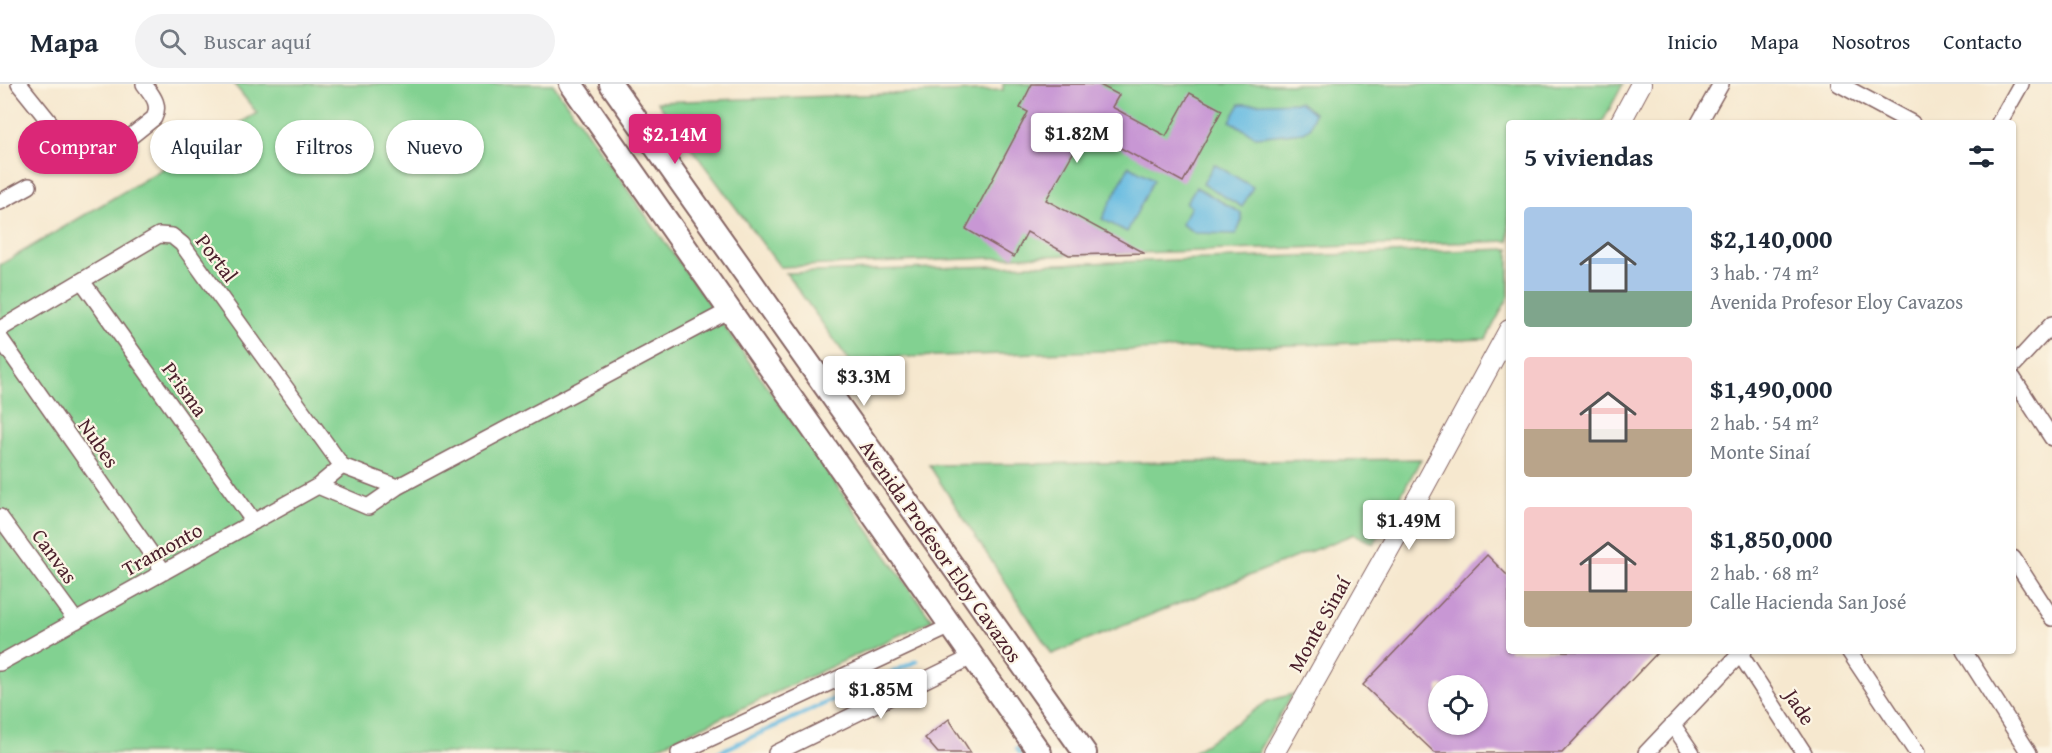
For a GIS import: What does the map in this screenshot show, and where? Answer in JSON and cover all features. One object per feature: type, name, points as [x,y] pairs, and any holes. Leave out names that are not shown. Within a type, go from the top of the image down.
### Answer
[{"type":"main road","name":"Avenida Profesor Eloy Cavazos","points":[[571,84],[1040,753]]},
{"type":"main road","name":"Avenida Profesor Eloy Cavazos","points":[[610,84],[1084,753]]},
{"type":"main road","points":[[601,126],[640,161],[651,159],[657,148]]},
{"type":"main road","points":[[646,192],[653,184],[666,183],[703,213]]},
{"type":"street","points":[[19,84],[77,156],[82,161],[93,164],[154,118],[157,108],[156,100],[144,84]]},
{"type":"street","points":[[1622,120],[1641,84]]},
{"type":"street","points":[[1702,120],[1721,84]]},
{"type":"street","points":[[1839,84],[1906,120]]},
{"type":"street","points":[[2002,120],[2021,84]]},
{"type":"street","points":[[0,202],[29,186]]},
{"type":"street","name":"Portal","points":[[0,329],[159,235],[172,236],[182,244],[342,466]]},
{"type":"street","name":"Prisma","points":[[82,281],[254,522]]},
{"type":"street","points":[[318,486],[368,507],[397,487],[730,310]]},
{"type":"street","points":[[2016,363],[2052,324]]},
{"type":"street","name":"Monte Sinaí","points":[[1274,753],[1420,494],[1506,336]]},
{"type":"street","name":"Nubes","points":[[0,338],[164,572]]},
{"type":"street","points":[[2016,383],[2052,438]]},
{"type":"street","points":[[342,466],[397,487]]},
{"type":"street","name":"Tramonto","points":[[0,663],[318,486],[342,466]]},
{"type":"street","name":"Canvas","points":[[0,517],[76,621]]},
{"type":"street","points":[[2016,563],[2052,618]]},
{"type":"street","points":[[679,753],[951,626]]},
{"type":"street","points":[[1646,753],[1740,654]]},
{"type":"street","name":"Jade","points":[[1743,654],[1804,753]]},
{"type":"street","points":[[1851,654],[1917,753]]},
{"type":"street","points":[[1966,654],[2030,753]]},
{"type":"street","points":[[776,753],[972,657]]},
{"type":"street","points":[[1673,724],[1692,753]]},
{"type":"green space","points":[[234,84],[553,84],[932,620],[645,753],[0,753],[0,265],[154,174],[263,174],[263,120],[245,120],[257,113]]},
{"type":"green space","points":[[1003,84],[1623,84],[1604,120],[1506,120],[1506,241],[780,267],[657,102],[1003,90]]},
{"type":"green space","points":[[1506,249],[1506,302],[1486,339],[875,358],[879,383],[866,384],[786,273]]},
{"type":"green space","points":[[1421,459],[1374,544],[1354,534],[1052,654],[929,465]]},
{"type":"green space","points":[[1293,694],[1257,753],[1192,753],[1268,701]]},
{"type":"water","points":[[1300,102],[1314,113],[1311,127],[1304,132],[1256,137],[1230,121],[1240,104]]},
{"type":"water","points":[[1214,164],[1253,187],[1242,207],[1203,184]]},
{"type":"water","points":[[1129,166],[1154,179],[1127,232],[1102,219]]},
{"type":"water","points":[[1196,187],[1241,213],[1242,220],[1236,234],[1195,233],[1181,224],[1191,207],[1186,203]]},
{"type":"building","points":[[1032,84],[1098,84],[1119,95],[1112,107],[1166,136],[1190,93],[1222,110],[1183,182],[1097,135],[1093,145],[1081,139],[1046,200],[1144,253],[1069,255],[1027,232],[1014,257],[966,229],[1028,112],[1020,108]]},
{"type":"building","points":[[1487,555],[1506,574],[1506,654],[1656,654],[1562,753],[1435,753],[1363,685]]},
{"type":"building","points":[[949,719],[971,753],[938,753],[925,738]]},
{"type":"waterway","points":[[717,753],[917,661]]},
{"type":"waterway","points":[[1017,749],[1020,753]]}]
